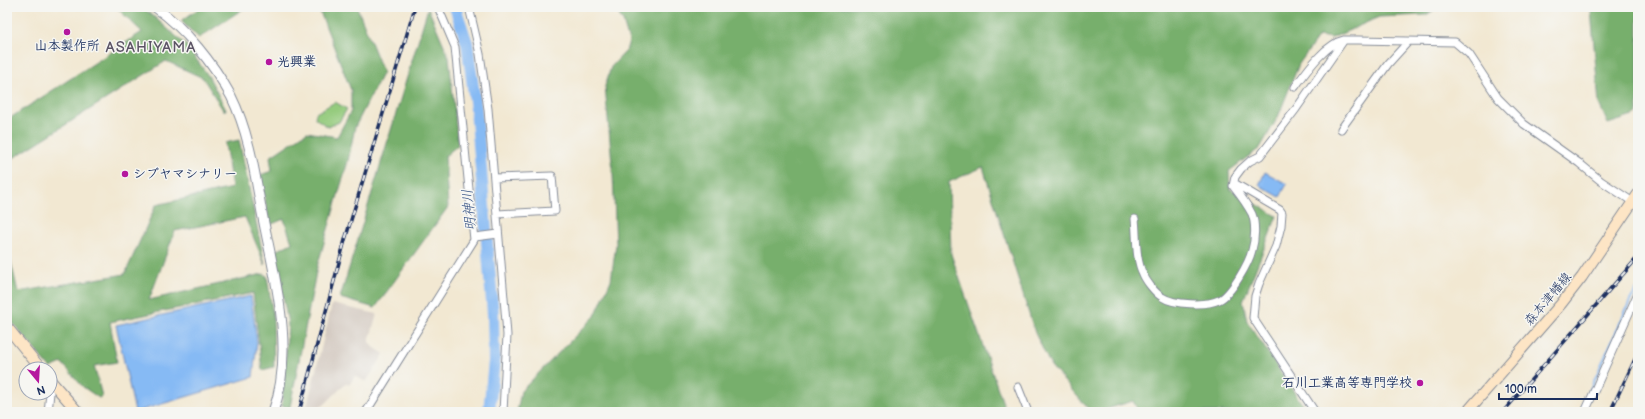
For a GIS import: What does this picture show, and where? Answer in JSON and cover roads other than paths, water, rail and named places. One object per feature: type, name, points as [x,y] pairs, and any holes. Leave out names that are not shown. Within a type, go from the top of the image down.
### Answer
[{"type":"main road","name":"森本津幡線","points":[[1468,412],[1574,288],[1635,198]]},
{"type":"main road","points":[[7,327],[35,361]]},
{"type":"main road","points":[[58,393],[78,412]]},
{"type":"street","points":[[155,7],[183,32],[215,70],[231,97],[244,129],[252,162],[280,307],[283,339],[282,365],[280,386],[273,412]]},
{"type":"street","points":[[438,7],[455,47],[478,236]]},
{"type":"street","points":[[469,7],[480,54],[488,109],[494,178],[497,214],[496,234],[507,335],[503,412]]},
{"type":"street","points":[[1135,219],[1139,262],[1143,274],[1162,297],[1171,302],[1203,304],[1218,301],[1228,293],[1234,286],[1247,262],[1253,246],[1254,235],[1252,215],[1246,203],[1233,186],[1235,177],[1240,169],[1250,161],[1260,156],[1296,109],[1344,40]]},
{"type":"street","points":[[1295,87],[1310,67],[1335,42],[1344,40],[1403,40],[1408,42],[1455,42],[1469,54],[1498,98],[1524,124],[1579,163],[1601,181],[1635,198]]},
{"type":"street","points":[[1341,129],[1388,64],[1408,42]]},
{"type":"street","points":[[494,178],[552,176],[555,211],[497,214]]},
{"type":"street","points":[[1234,183],[1280,210],[1282,213],[1281,226],[1276,246],[1255,296],[1254,318],[1315,412]]},
{"type":"street","points":[[366,412],[474,240],[478,236],[496,234]]},
{"type":"street","points":[[1585,412],[1638,294]]},
{"type":"street","points":[[1018,387],[1028,412]]},
{"type":"street","points":[[48,412],[49,401]]},
{"type":"water","points":[[1265,172],[1287,184],[1280,197],[1259,185]]},
{"type":"water","points":[[251,296],[257,342],[253,377],[135,412],[116,325]]},
{"type":"waterway","name":"明神川","points":[[455,7],[467,43],[476,109],[493,314],[494,361],[489,412]]},
{"type":"waterway","points":[[1580,412],[1631,299],[1638,288]]},
{"type":"railway","points":[[299,412],[345,240],[415,7]]},
{"type":"railway","points":[[1503,412],[1638,257]]},
{"type":"railway","points":[[1610,412],[1638,353]]},
{"type":"place","name":"山本製作所","points":[[67,32]]},
{"type":"place","name":"光興業","points":[[269,62]]},
{"type":"place","name":"シブヤマシナリー","points":[[125,174]]},
{"type":"place","name":"石川工業高等専門学校","points":[[1420,383]]},
{"type":"district","name":"ASAHIYAMA","points":[[151,47]]}]
